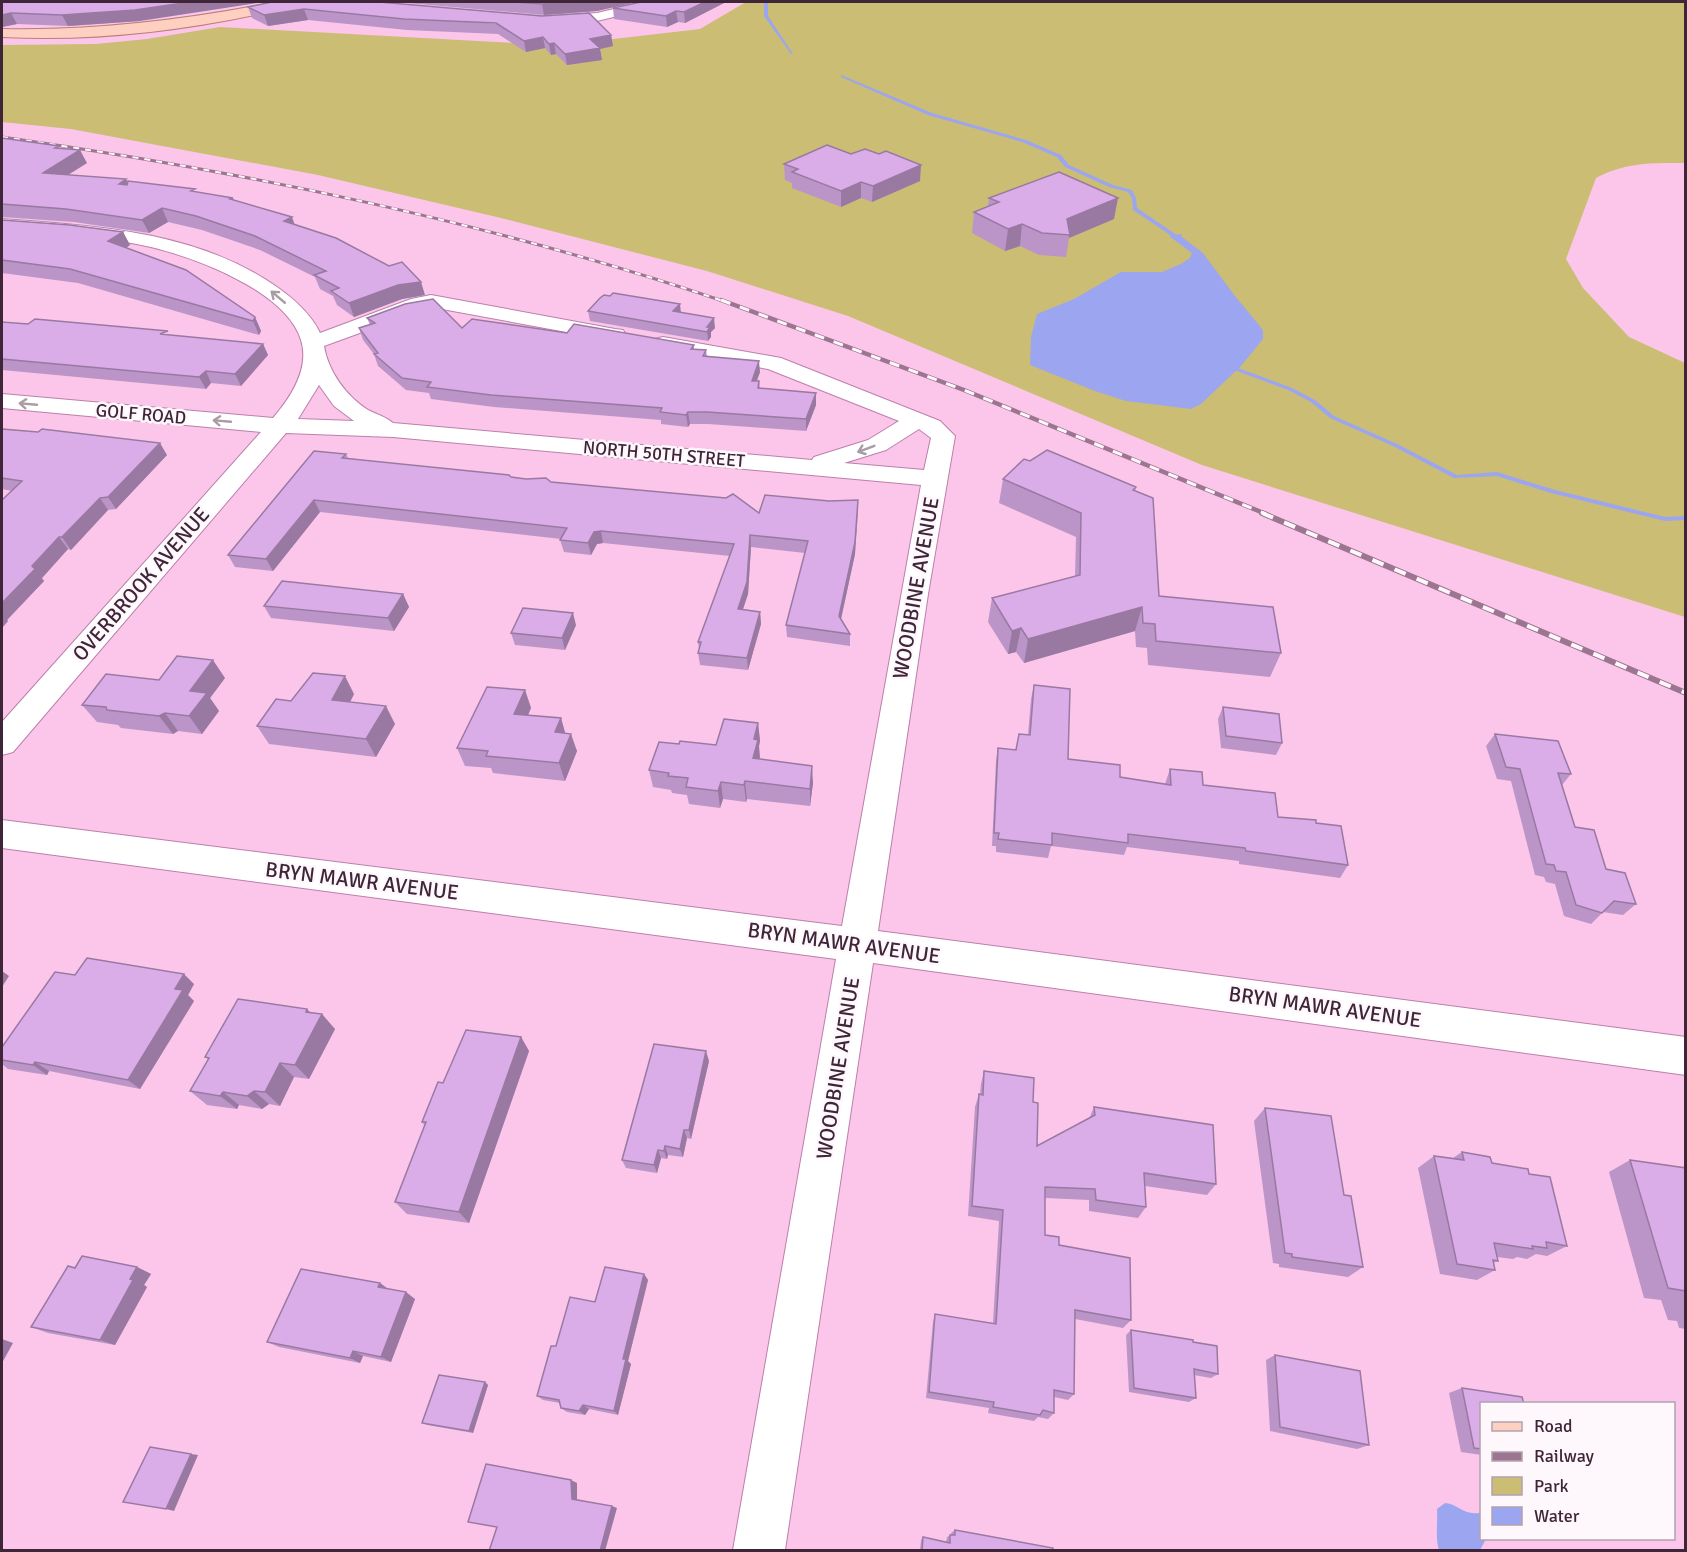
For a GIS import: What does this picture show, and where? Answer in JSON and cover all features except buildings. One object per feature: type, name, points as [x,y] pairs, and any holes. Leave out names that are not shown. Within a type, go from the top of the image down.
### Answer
[{"type":"main road","points":[[2,33],[68,35],[135,31],[190,23],[293,2]]},
{"type":"street","points":[[628,2],[641,7]]},
{"type":"street","points":[[532,21],[589,18],[658,2]]},
{"type":"street","name":"NORTH 50TH STREET","points":[[2,225],[120,235],[167,245],[214,260],[243,273],[272,292],[298,316],[332,388],[347,407],[361,417],[393,430]]},
{"type":"street","points":[[281,425],[305,390],[314,352],[343,333],[418,303],[431,302],[764,360],[917,420]]},
{"type":"street","name":"GOLF ROAD","points":[[2,402],[281,425]]},
{"type":"street","points":[[805,466],[863,451],[890,438],[917,420]]},
{"type":"street","name":"WOODBINE AVENUE","points":[[759,1551],[914,594],[943,436],[936,429],[917,420]]},
{"type":"street","name":"NORTH 50TH STREET","points":[[281,425],[393,430],[935,479]]},
{"type":"street","name":"OVERBROOK AVENUE","points":[[2,743],[281,425]]},
{"type":"street","name":"BRYN MAWR AVENUE","points":[[2,834],[858,945],[1686,1056]]},
{"type":"green space","points":[[746,2],[1685,2],[1685,163],[1629,166],[1596,178],[1566,259],[1583,288],[1629,337],[1685,363],[1685,617],[1202,465],[848,316],[707,271],[501,218],[318,175],[71,129],[2,122],[2,45],[96,44],[147,39],[220,27],[514,43],[579,43],[700,29]]},
{"type":"water","points":[[1181,234],[1203,253],[1263,330],[1263,339],[1241,366],[1201,404],[1191,409],[1126,401],[1030,365],[1031,337],[1037,314],[1074,299],[1121,272],[1162,272],[1181,264],[1190,258],[1192,253],[1169,236]]},
{"type":"water","points":[[1445,1503],[1464,1511],[1479,1513],[1480,1540],[1485,1540],[1480,1550],[1439,1550],[1437,1509]]},
{"type":"waterway","points":[[766,2],[766,16],[792,53]]},
{"type":"waterway","points":[[842,76],[930,114],[1024,141],[1059,156],[1067,166],[1111,186],[1130,191],[1134,198],[1135,209],[1184,242]]},
{"type":"waterway","points":[[1228,366],[1290,389],[1313,401],[1332,417],[1395,445],[1456,477],[1497,474],[1553,492],[1665,519],[1686,518]]},
{"type":"railway","points":[[2,137],[186,166],[368,203],[548,247],[726,302]]},
{"type":"railway","points":[[721,300],[964,390],[1266,514]]},
{"type":"railway","points":[[1262,513],[1686,693]]}]
